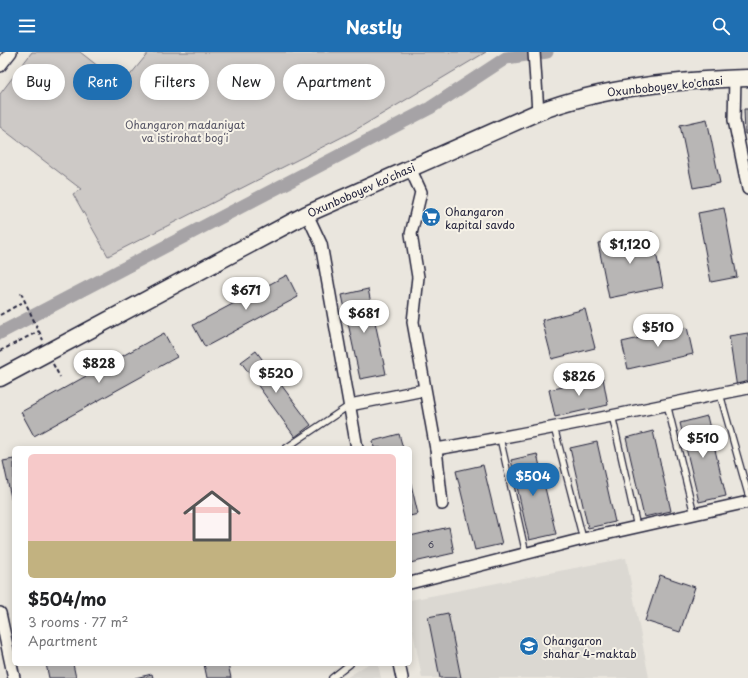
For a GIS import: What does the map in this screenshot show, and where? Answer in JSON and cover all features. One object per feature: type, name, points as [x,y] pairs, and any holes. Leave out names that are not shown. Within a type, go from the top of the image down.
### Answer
[{"type":"main road","name":"Oxunboboyev ko'chasi","points":[[0,378],[307,214],[538,112],[563,103],[613,91],[742,78]]},
{"type":"street","points":[[0,66],[11,52]]},
{"type":"street","points":[[534,52],[538,112]]},
{"type":"street","points":[[742,78],[734,120],[748,189]]},
{"type":"street","points":[[410,168],[421,192],[411,234],[418,277],[413,322],[424,390],[436,448],[442,504]]},
{"type":"street","points":[[307,214],[321,244],[358,446]]},
{"type":"street","points":[[436,448],[500,438],[748,388]]},
{"type":"street","points":[[350,405],[424,390]]},
{"type":"street","points":[[412,582],[583,539],[748,502]]},
{"type":"street","points":[[0,614],[14,678]]},
{"type":"street","points":[[399,666],[402,678]]},
{"type":"lane","points":[[720,394],[748,494]]},
{"type":"lane","points":[[668,404],[694,514]]},
{"type":"lane","points":[[289,446],[350,405]]},
{"type":"lane","points":[[612,415],[637,527]]},
{"type":"lane","points":[[554,426],[583,539]]},
{"type":"lane","points":[[500,438],[526,554]]},
{"type":"lane","points":[[332,678],[347,666]]},
{"type":"path","points":[[21,293],[43,339]]},
{"type":"path","points":[[0,315],[25,301]]},
{"type":"path","points":[[0,351],[39,331]]},
{"type":"shaded area","name":"Ohangaron shahar 4-maktab","points":[[626,558],[649,678],[422,678],[412,626],[412,600]]},
{"type":"shaded area","points":[[365,666],[378,666],[381,678],[346,678]]},
{"type":"green space","name":"Ohangaron madaniyat va istirohat bogʻi","points":[[32,52],[80,52],[95,64],[73,64],[73,100],[132,100],[132,73],[149,52],[486,52],[352,132],[108,256],[73,194],[81,189],[0,127],[0,94],[12,78],[12,100],[65,100],[65,64],[23,64]]},
{"type":"building","points":[[744,109],[748,109],[748,134],[745,134]]},
{"type":"building","points":[[707,119],[720,183],[693,188],[680,125]]},
{"type":"building","points":[[724,208],[737,277],[711,282],[698,213]]},
{"type":"building","points":[[652,232],[663,287],[609,298],[598,243]]},
{"type":"building","points":[[287,275],[298,297],[205,347],[193,325]]},
{"type":"building","points":[[368,289],[386,374],[360,379],[342,295]]},
{"type":"building","points":[[585,309],[595,348],[552,359],[542,320]]},
{"type":"building","points":[[687,327],[693,354],[628,369],[622,342]]},
{"type":"building","points":[[164,333],[177,357],[34,436],[21,412]]},
{"type":"building","points":[[748,333],[748,386],[737,388],[729,336]]},
{"type":"building","points":[[256,351],[311,425],[295,437],[241,362]]},
{"type":"building","points":[[603,378],[608,405],[555,417],[549,390]]},
{"type":"building","points":[[707,416],[726,496],[699,502],[680,423]]},
{"type":"building","points":[[653,431],[671,511],[644,517],[626,438]]},
{"type":"building","points":[[399,434],[402,446],[374,446],[373,441]]},
{"type":"building","points":[[597,442],[615,522],[588,528],[570,448]]},
{"type":"building","points":[[537,454],[556,534],[529,540],[511,460]]},
{"type":"building","points":[[12,459],[12,502],[3,461]]},
{"type":"building","points":[[483,465],[502,544],[475,550],[456,471]]},
{"type":"building","points":[[412,488],[418,514],[412,516]]},
{"type":"building","points":[[449,527],[454,553],[412,563],[412,536]]},
{"type":"building","points":[[660,575],[695,587],[680,632],[645,621]]},
{"type":"building","points":[[448,613],[461,678],[440,678],[428,617]]},
{"type":"building","points":[[46,666],[73,666],[76,678],[49,678]]},
{"type":"building","points":[[204,666],[228,666],[231,678],[207,678]]},
{"type":"building","points":[[152,674],[153,678],[135,678]]},
{"type":"waterway","points":[[0,333],[430,108],[506,58],[547,52]]},
{"type":"place","name":"Ohangaron kapital savdo","points":[[431,217]]},
{"type":"place","name":"Ohangaron shahar 4-maktab","points":[[529,646]]}]
